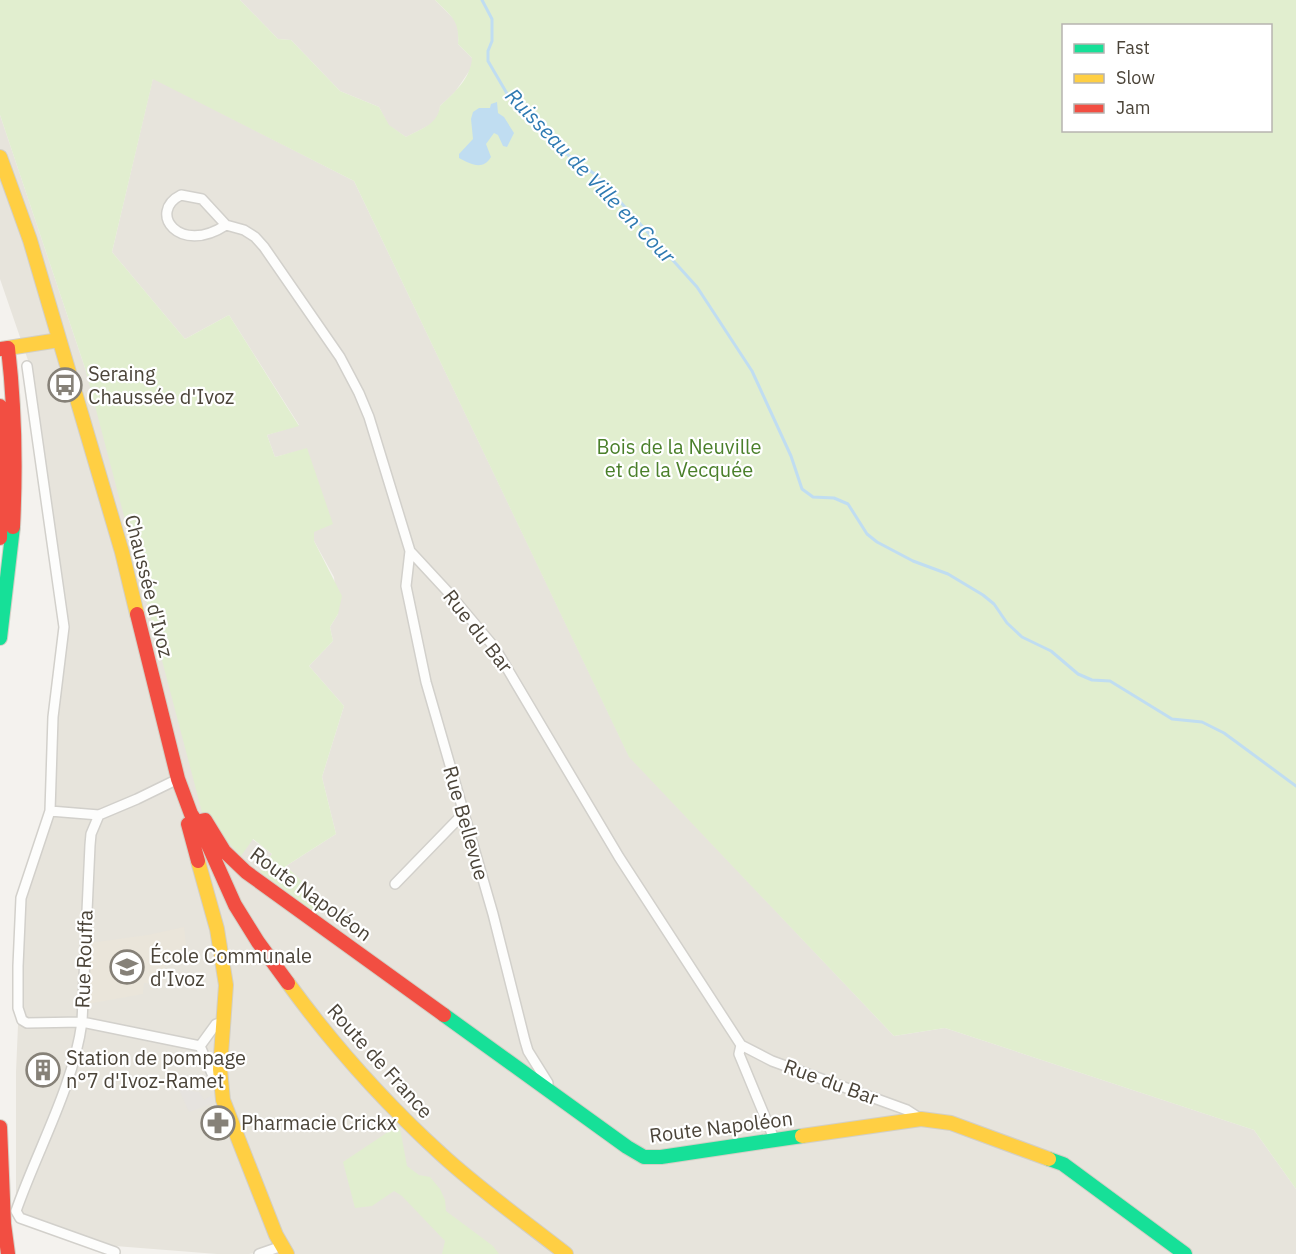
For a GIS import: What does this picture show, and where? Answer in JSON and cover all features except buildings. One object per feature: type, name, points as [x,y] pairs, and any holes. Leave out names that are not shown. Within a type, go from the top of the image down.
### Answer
[{"type":"main road","name":"Chaussée d'Ivoz","points":[[0,157],[30,240],[122,552],[178,778],[191,814],[197,822]]},
{"type":"main road","points":[[0,638],[12,554],[16,486],[14,405],[4,349],[59,340]]},
{"type":"main road","points":[[0,406],[2,508],[0,538]]},
{"type":"main road","name":"Route Napoléon","points":[[197,822],[205,820],[224,851],[246,872],[644,1157],[661,1157],[921,1119],[951,1124],[1063,1164],[1185,1254]]},
{"type":"main road","points":[[197,822],[188,824],[221,951],[226,985],[220,1079],[225,1107],[285,1250]]},
{"type":"main road","name":"Route de France","points":[[197,822],[245,922],[340,1051],[395,1110],[446,1159],[566,1254]]},
{"type":"main road","points":[[0,1127],[4,1224],[8,1254]]},
{"type":"street","name":"Rue du Bar","points":[[226,225],[205,235],[182,235],[175,231],[169,222],[168,209],[172,201],[181,195],[202,199],[226,225],[244,230],[264,247],[346,368],[369,417],[410,552],[448,592],[495,648],[618,857],[741,1045],[772,1061],[907,1110],[921,1119]]},
{"type":"street","points":[[27,366],[64,627],[53,717],[50,811],[21,898],[18,1008],[22,1020],[27,1023],[82,1022],[71,1073],[56,1114],[31,1168],[16,1215],[115,1252]]},
{"type":"street","name":"Rue Bellevue","points":[[410,552],[406,586],[411,618],[433,709],[493,914],[525,1041],[528,1051],[548,1083],[547,1089]]},
{"type":"street","points":[[50,811],[99,815],[136,800],[178,778]]},
{"type":"street","points":[[395,884],[463,814]]},
{"type":"street","name":"Rue Rouffa","points":[[99,815],[91,834],[90,844],[82,1022],[200,1046]]},
{"type":"street","points":[[220,1079],[213,1076],[200,1046],[216,1024],[224,1022]]},
{"type":"street","name":"Rue du Bar","points":[[741,1045],[739,1054],[775,1141]]},
{"type":"street","points":[[259,1254],[285,1250]]},
{"type":"shaded area","points":[[240,0],[435,0],[455,20],[459,30],[458,44],[472,58],[472,67],[455,92],[440,106],[439,116],[432,124],[406,137],[388,125],[379,107],[340,91],[291,40],[278,39]]},
{"type":"shaded area","points":[[153,78],[354,181],[629,756],[894,1036],[945,1028],[1254,1130],[1296,1189],[1296,1254],[287,1254],[282,1248],[249,1254],[217,1254],[115,1246],[16,1222],[16,1072],[23,909],[52,821],[56,734],[66,644],[32,372],[0,279],[0,115],[85,368],[241,855],[252,839],[272,854],[261,872],[311,890],[286,866],[336,834],[322,777],[344,706],[309,666],[333,641],[330,627],[338,614],[334,577],[314,541],[307,449],[275,457],[267,435],[299,425],[229,315],[185,339],[112,252]]},
{"type":"shaded area","name":"École Communale d'Ivoz","points":[[184,927],[186,945],[167,960],[160,984],[144,983],[143,994],[88,1004],[89,943],[148,935]]},
{"type":"shaded area","points":[[179,1089],[199,1092],[204,1100],[212,1095],[214,1103],[189,1112]]},
{"type":"green space","name":"Bois de la Neuville et de la Vecquée","points":[[0,0],[240,0],[278,39],[291,40],[340,91],[379,107],[389,125],[406,137],[422,129],[436,118],[440,106],[465,79],[471,65],[472,58],[458,44],[456,24],[435,0],[1296,0],[1296,1189],[1254,1130],[945,1028],[894,1036],[629,757],[354,181],[153,79],[112,252],[185,339],[229,315],[299,426],[267,435],[275,457],[307,448],[333,524],[314,532],[314,541],[342,596],[338,614],[330,627],[333,641],[309,666],[344,706],[322,777],[336,834],[286,866],[311,890],[319,915],[260,872],[272,854],[253,839],[241,856],[203,816],[85,368],[0,115]]},
{"type":"green space","points":[[397,1126],[400,1128],[407,1166],[419,1175],[430,1177],[440,1189],[445,1200],[446,1211],[493,1246],[499,1254],[442,1254],[445,1241],[402,1196],[394,1191],[372,1206],[355,1208],[343,1162]]},
{"type":"water","points":[[497,102],[498,113],[504,117],[514,133],[507,147],[503,146],[498,135],[494,133],[486,144],[491,157],[484,164],[476,165],[459,158],[459,154],[473,139],[471,119],[473,112],[479,108],[490,108],[491,104]]},
{"type":"waterway","name":"Ruisseau de Ville en Cour","points":[[482,0],[492,19],[492,41],[488,51],[488,61],[509,97],[561,144],[565,153],[596,175],[697,287],[752,371],[791,456],[802,489],[813,497],[834,498],[848,504],[867,534],[877,542],[913,561],[948,574],[983,595],[994,604],[1007,623],[1022,637],[1051,651],[1078,674],[1092,680],[1110,681],[1172,719],[1202,722],[1224,733],[1296,786]]},
{"type":"traffic: fast","points":[[0,638],[13,527]]},
{"type":"traffic: fast","points":[[444,1015],[644,1157],[661,1157],[802,1136]]},
{"type":"traffic: fast","points":[[1049,1159],[1063,1164],[1185,1254]]},
{"type":"traffic: slow","points":[[0,157],[30,240],[122,552],[137,614]]},
{"type":"traffic: slow","points":[[8,348],[59,340]]},
{"type":"traffic: slow","points":[[198,861],[217,929],[226,985],[220,1069],[223,1100],[276,1235],[287,1254]]},
{"type":"traffic: slow","points":[[288,983],[341,1051],[420,1134],[471,1180],[566,1254]]},
{"type":"traffic: slow","points":[[802,1136],[921,1119],[951,1123],[1049,1159]]},
{"type":"traffic: jam","points":[[0,349],[8,348],[12,393],[15,460],[13,527]]},
{"type":"traffic: jam","points":[[0,406],[2,466],[0,538]]},
{"type":"traffic: jam","points":[[137,614],[178,779],[191,814],[201,829],[235,905],[288,983]]},
{"type":"traffic: jam","points":[[198,861],[188,824],[205,820],[224,851],[246,872],[444,1015]]},
{"type":"traffic: jam","points":[[0,1127],[4,1224],[8,1254]]},
{"type":"place","name":"Seraing Chaussée d'Ivoz","points":[[65,385]]},
{"type":"place","name":"École Communale d'Ivoz","points":[[127,967]]},
{"type":"place","name":"Station de pompage n°7 d'Ivoz-Ramet","points":[[43,1070]]},
{"type":"place","name":"Pharmacie Crickx","points":[[218,1123]]}]
